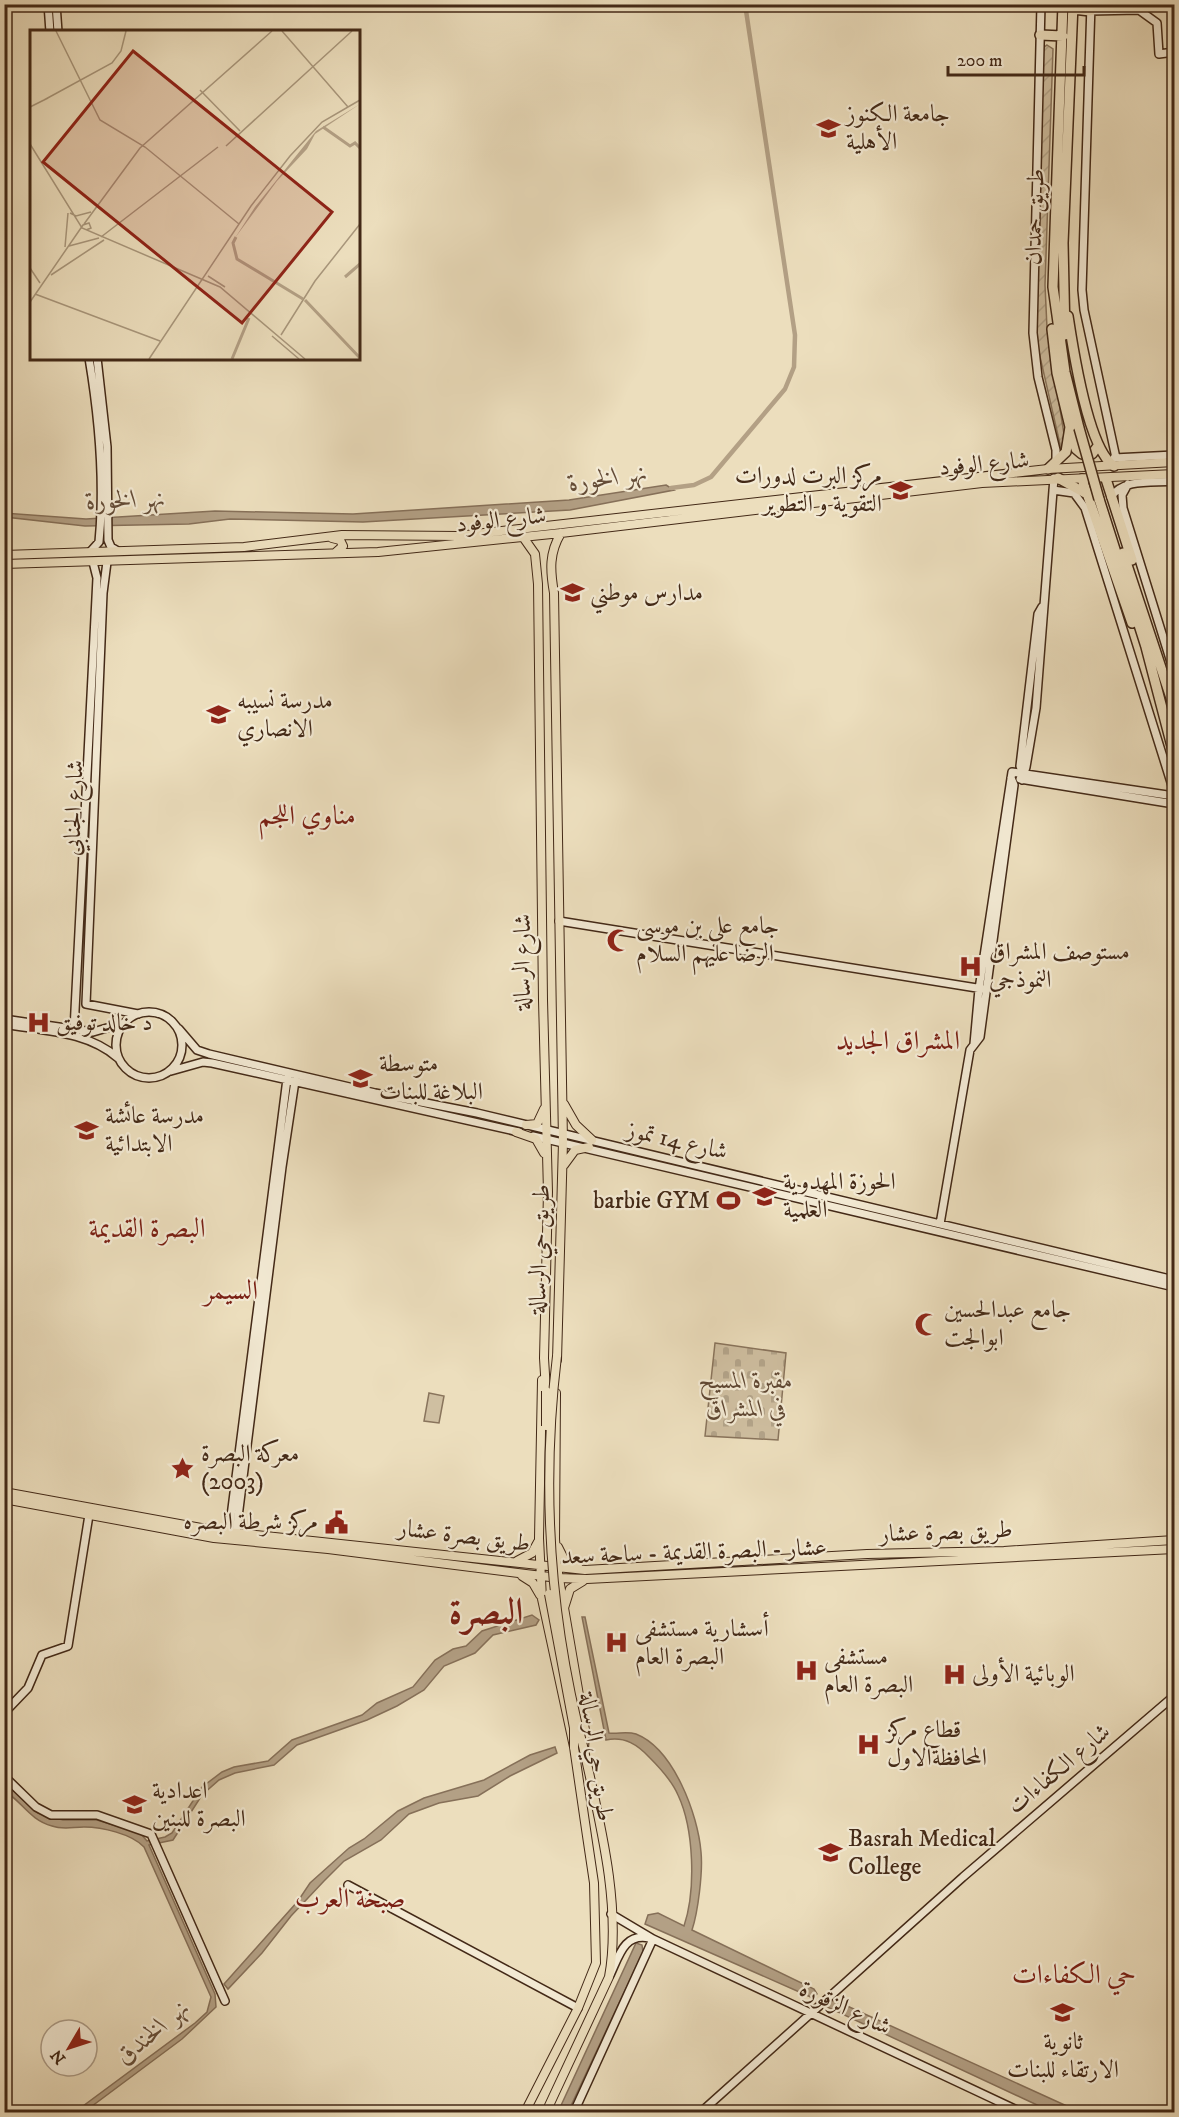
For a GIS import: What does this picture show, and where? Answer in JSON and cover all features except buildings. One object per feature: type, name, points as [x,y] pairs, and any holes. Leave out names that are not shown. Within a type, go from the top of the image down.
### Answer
[{"type":"highway","points":[[1070,6],[1090,8]]},
{"type":"highway","name":"طريق حمدان","points":[[1070,6],[1063,36],[1053,287],[1064,363],[1078,428]]},
{"type":"highway","name":"طريق حمدان","points":[[1070,6],[1063,283],[1066,346],[1078,428]]},
{"type":"highway","points":[[1040,35],[1063,36]]},
{"type":"highway","points":[[1063,283],[1077,366],[1098,446],[1105,459],[1115,462]]},
{"type":"highway","points":[[1078,428],[1080,453],[1092,454],[1098,446]]},
{"type":"highway","points":[[1078,428],[1054,472],[1087,494]]},
{"type":"highway","points":[[1078,428],[1105,497],[1174,707]]},
{"type":"highway","points":[[1082,479],[1143,655],[1152,672]]},
{"type":"highway","points":[[1106,479],[1105,497],[1174,754]]},
{"type":"main road","name":"شارع الوفود","points":[[4,564],[369,552],[561,533],[932,489],[1115,462],[1174,462]]},
{"type":"main road","name":"شارع الوفود","points":[[4,555],[244,548],[326,538],[458,536],[1054,472],[1082,479],[1174,474]]},
{"type":"main road","name":"شارع الرسالة","points":[[561,533],[551,555],[563,1142]]},
{"type":"main road","points":[[369,552],[364,542],[378,536]]},
{"type":"main road","name":"شارع الرسالة","points":[[523,537],[535,554],[538,584],[547,1168],[544,1358],[546,1391]]},
{"type":"main road","points":[[326,538],[337,539],[343,543],[341,550],[330,554]]},
{"type":"main road","points":[[538,584],[544,580],[553,583]]},
{"type":"main road","points":[[541,845],[549,851],[558,850]]},
{"type":"main road","points":[[542,876],[544,865],[550,862],[556,867],[558,876]]},
{"type":"main road","points":[[562,1099],[572,1120],[590,1144],[572,1152],[562,1169]]},
{"type":"main road","points":[[526,1125],[539,1121],[546,1102]]},
{"type":"main road","points":[[516,1132],[540,1143],[547,1168]]},
{"type":"main road","name":"طريق حي الرسالة","points":[[563,1142],[555,1539],[563,1612],[585,1730],[584,1750]]},
{"type":"main road","name":"طريق حي الرسالة","points":[[546,2112],[609,1977],[612,1955],[608,1877],[561,1636],[551,1563],[551,1435],[557,1356]]},
{"type":"main road","points":[[544,1358],[538,1538],[542,1599],[574,1747]]},
{"type":"main road","name":"طريق حي الرسالة","points":[[525,2112],[578,2008],[596,1963],[594,1883],[573,1728],[550,1605],[546,1564],[546,1391]]},
{"type":"main road","name":"طريق بصرة عشار","points":[[4,1492],[232,1533],[354,1543],[585,1570],[856,1555],[1004,1551],[1174,1540]]},
{"type":"main road","name":"عشار - البصرة القديمة - ساحة سعد","points":[[4,1499],[214,1538],[328,1549],[558,1578],[587,1579],[1174,1549]]},
{"type":"main road","points":[[511,1562],[525,1559],[532,1553],[538,1538]]},
{"type":"main road","points":[[555,1539],[564,1559],[585,1570]]},
{"type":"main road","points":[[517,1573],[533,1583],[542,1599]]},
{"type":"main road","points":[[563,1612],[570,1589],[587,1579]]},
{"type":"main road","points":[[570,2020],[585,2028]]},
{"type":"street","points":[[48,4],[50,30]]},
{"type":"street","points":[[56,4],[58,30]]},
{"type":"street","points":[[1022,777],[1026,768],[1036,708],[1045,615],[1042,607],[1056,450],[1038,377],[1033,333],[1041,4]]},
{"type":"street","points":[[1174,52],[1159,54],[1157,23],[1144,12],[1090,8],[1082,290],[1088,329],[1115,462],[1174,454]]},
{"type":"street","points":[[89,360],[102,430]]},
{"type":"street","points":[[97,360],[102,430],[104,532],[111,547],[125,553]]},
{"type":"street","points":[[1105,497],[1128,484],[1174,481]]},
{"type":"street","points":[[1128,484],[1122,498],[1125,518],[1174,672]]},
{"type":"street","points":[[1022,777],[1174,794],[1088,515],[1080,499],[1074,494],[1053,490]]},
{"type":"street","points":[[82,554],[96,547],[104,532]]},
{"type":"street","name":"شارع الجنابي","points":[[93,562],[100,578],[86,1005],[138,1014]]},
{"type":"street","name":"شارع الجنابي","points":[[74,1030],[100,578],[107,562]]},
{"type":"street","points":[[940,1224],[964,1082],[970,1050],[974,1044],[983,989],[1012,775],[1174,804]]},
{"type":"street","points":[[559,921],[983,989]]},
{"type":"street","points":[[4,1019],[74,1030],[102,1031],[124,1023],[138,1014],[155,1012],[166,1016],[179,1029],[183,1049],[171,1071],[159,1077],[142,1077],[128,1070],[108,1050],[87,1039],[4,1024]]},
{"type":"street","points":[[120,1060],[116,1045],[124,1023]]},
{"type":"street","name":"شارع 14 تموز","points":[[179,1029],[197,1050],[209,1054],[546,1129],[590,1144],[1174,1287]]},
{"type":"street","name":"شارع 14 تموز","points":[[171,1071],[203,1062],[212,1063],[546,1139],[590,1144],[1174,1280]]},
{"type":"street","points":[[232,1533],[291,1080]]},
{"type":"street","points":[[4,1713],[28,1688],[42,1655],[68,1646],[89,1515]]},
{"type":"street","name":"شارع الكفاءات","points":[[701,2112],[963,1877],[1174,1696]]},
{"type":"street","points":[[4,1776],[36,1807],[51,1815],[97,1815],[149,1832],[225,2001]]},
{"type":"street","points":[[348,1885],[578,2008]]},
{"type":"street","name":"شارع الزقورة","points":[[610,1914],[653,1939],[1021,2112]]},
{"type":"street","points":[[574,2112],[653,1939],[638,1937],[628,1940],[609,1977]]},
{"type":"green space","points":[[1047,45],[1053,49],[1045,285],[1047,328],[1064,434],[1060,458],[1060,444],[1038,348],[1035,294],[1043,48]]},
{"type":"green space","name":"مقبرة المسيح في المشراق","points":[[715,1343],[786,1353],[778,1440],[705,1436]]},
{"type":"green space","points":[[429,1393],[444,1396],[439,1423],[424,1421]]},
{"type":"shaded area","name":"نهر الخورة","points":[[666,485],[674,490],[570,510],[363,522],[230,519],[189,524],[85,526],[5,517],[4,513],[86,519],[215,511],[353,514],[569,500]]},
{"type":"shaded area","points":[[532,1615],[539,1620],[536,1625],[493,1635],[475,1653],[444,1666],[424,1690],[397,1706],[367,1720],[297,1745],[274,1765],[235,1773],[219,1780],[202,1795],[173,1840],[149,1845],[215,1994],[216,2007],[182,2039],[84,2112],[75,2112],[195,2023],[207,2012],[211,1997],[144,1847],[132,1838],[108,1830],[84,1827],[60,1828],[44,1823],[5,1791],[4,1782],[38,1813],[63,1820],[97,1820],[140,1833],[147,1841],[165,1837],[172,1833],[202,1787],[222,1772],[234,1767],[268,1761],[292,1740],[362,1715],[377,1703],[413,1687],[435,1660],[453,1649],[466,1646],[482,1631]]},
{"type":"shaded area","points":[[582,1617],[585,1617],[609,1733],[633,1733],[650,1742],[672,1768],[689,1802],[701,1852],[700,1892],[692,1930],[814,1989],[817,1994],[813,1998],[645,1924],[648,1915],[658,1913],[684,1926],[692,1878],[687,1825],[676,1790],[654,1762],[631,1743],[619,1739],[606,1740]]},
{"type":"shaded area","points":[[555,1747],[557,1753],[510,1776],[478,1796],[439,1803],[409,1814],[381,1840],[344,1861],[291,1916],[262,1953],[228,1989],[224,1984],[298,1901],[310,1883],[349,1848],[364,1839],[398,1811],[424,1798],[484,1780],[530,1755]]},
{"type":"shaded area","points":[[636,1943],[642,1945],[643,1952],[568,2112],[558,2112]]},
{"type":"shaded area","points":[[834,2000],[1080,2112],[1052,2112],[825,2006]]},
{"type":"waterway","name":"نهر الخورة","points":[[671,488],[694,485],[711,477],[785,389],[794,367],[795,335],[745,4]]},
{"type":"place","name":"جامعة الكنوز الأهلية","points":[[828,128]]},
{"type":"place","name":"مركز البرت لدورات التقوية و التطوير","points":[[900,490]]},
{"type":"place","name":"مدارس موطني","points":[[572,593]]},
{"type":"place","name":"مدرسة نسيبه الانصاري","points":[[219,715]]},
{"type":"place","name":"جامع علي بن موسى الرضا عليهم السلام","points":[[618,940]]},
{"type":"place","name":"مستوصف المشراق النموذجي","points":[[971,966]]},
{"type":"place","name":"د خالد توفيق","points":[[38,1023]]},
{"type":"place","name":"متوسطة البلاغة للبنات","points":[[361,1078]]},
{"type":"place","name":"مدرسة عائشة الابتدائية","points":[[87,1130]]},
{"type":"place","name":"الحوزة المهدوية العلمية","points":[[765,1196]]},
{"type":"place","name":"barbie GYM","points":[[728,1201]]},
{"type":"place","name":"جامع عبدالحسين ابوالجت","points":[[926,1324]]},
{"type":"place","name":"معركة البصرة (2003)","points":[[183,1468]]},
{"type":"place","name":"مركز شرطة البصره","points":[[336,1522]]},
{"type":"place","name":"أسشارية مستشفى البصرة العام","points":[[617,1643]]},
{"type":"place","name":"مستشفى البصرة العام","points":[[806,1671]]},
{"type":"place","name":"الوبائية الأولى","points":[[954,1674]]},
{"type":"place","name":"قطاع مركز المحافظةالاول","points":[[869,1744]]},
{"type":"place","name":"اعدادية البصرة للبنين","points":[[134,1805]]},
{"type":"place","name":"Basrah Medical College","points":[[830,1853]]},
{"type":"place","name":"ثانوية الارتقاء للبنات","points":[[1063,2012]]},
{"type":"district","name":"مناوي اللجم","points":[[307,816]]},
{"type":"district","name":"المشراق الجديد","points":[[898,1041]]},
{"type":"district","name":"البصرة القديمة","points":[[147,1229]]},
{"type":"district","name":"السيمر","points":[[231,1291]]},
{"type":"district","name":"البصرة","points":[[486,1612]]},
{"type":"district","name":"صبخة العرب","points":[[350,1899]]},
{"type":"district","name":"حي الكفاءات","points":[[1074,1975]]},
{"type":"water label","name":"نهر الخندق","points":[[153,2032]]}]
